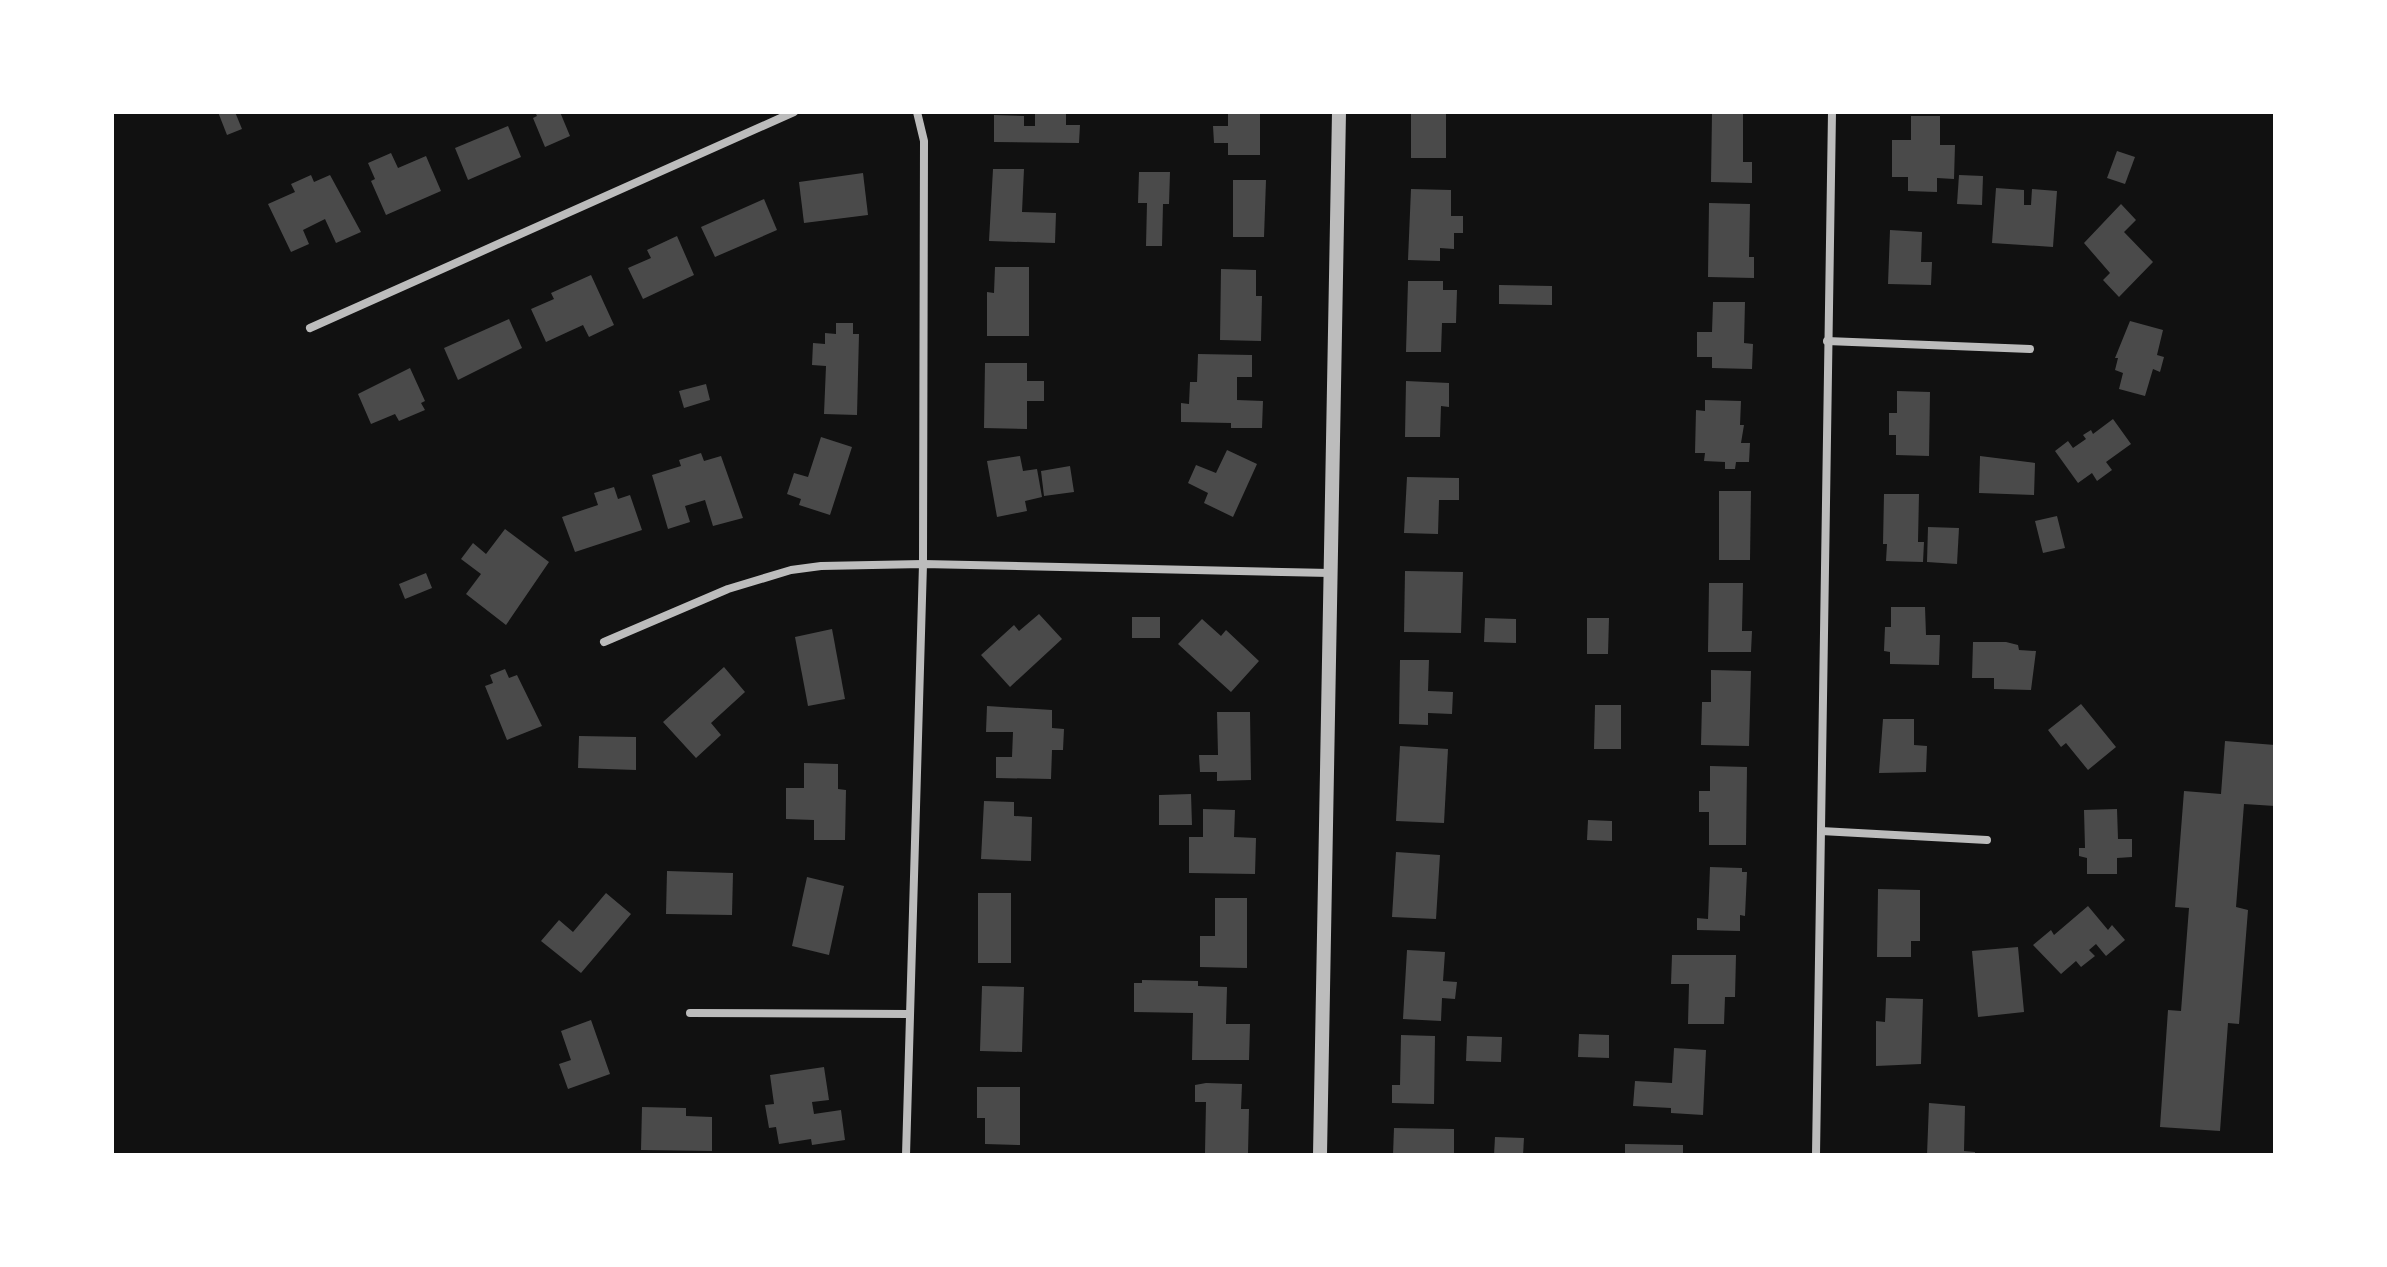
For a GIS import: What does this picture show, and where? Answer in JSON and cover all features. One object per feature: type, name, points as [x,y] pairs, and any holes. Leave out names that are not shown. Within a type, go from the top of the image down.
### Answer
[{"type":"street","points":[[310,328],[794,112]]},
{"type":"street","points":[[906,1155],[923,564],[924,141],[917,112]]},
{"type":"street","points":[[1320,1155],[1339,112]]},
{"type":"street","points":[[1816,1155],[1832,112]]},
{"type":"street","points":[[1827,341],[2030,349]]},
{"type":"street","points":[[604,642],[728,589],[791,570],[923,564],[1330,573]]},
{"type":"street","points":[[1821,831],[1987,840]]},
{"type":"street","points":[[690,1013],[908,1014]]},
{"type":"building","points":[[218,112],[235,112],[242,129],[227,135]]},
{"type":"building","points":[[535,112],[560,112],[570,136],[545,147],[533,118],[537,116]]},
{"type":"building","points":[[1035,112],[1066,112],[1066,125],[1080,125],[1079,143],[994,142],[994,115],[1024,116],[1024,126],[1035,126]]},
{"type":"building","points":[[1228,112],[1260,112],[1260,155],[1228,155],[1228,143],[1214,143],[1213,126],[1228,126]]},
{"type":"building","points":[[1411,112],[1446,112],[1446,158],[1411,158]]},
{"type":"building","points":[[1712,113],[1743,113],[1743,162],[1752,162],[1752,183],[1711,182]]},
{"type":"building","points":[[1911,116],[1940,116],[1940,145],[1955,145],[1954,179],[1937,178],[1937,192],[1908,191],[1908,177],[1892,177],[1892,140],[1911,140]]},
{"type":"building","points":[[508,126],[521,157],[468,180],[455,148]]},
{"type":"building","points":[[2117,151],[2135,157],[2125,184],[2107,178]]},
{"type":"building","points":[[391,153],[398,168],[426,156],[441,191],[386,215],[371,181],[375,179],[368,163]]},
{"type":"building","points":[[993,169],[1024,169],[1022,212],[1056,213],[1055,243],[989,241]]},
{"type":"building","points":[[1139,172],[1170,172],[1169,204],[1163,204],[1162,246],[1146,246],[1147,203],[1138,203]]},
{"type":"building","points":[[863,173],[868,215],[804,223],[799,182]]},
{"type":"building","points":[[311,175],[314,182],[330,175],[361,232],[336,243],[325,219],[303,230],[309,244],[291,252],[268,204],[295,192],[291,184]]},
{"type":"building","points":[[1959,175],[1983,176],[1982,205],[1957,204]]},
{"type":"building","points":[[1233,180],[1266,180],[1264,237],[1233,237]]},
{"type":"building","points":[[1996,188],[2024,190],[2024,205],[2031,205],[2032,189],[2057,191],[2053,247],[1992,243]]},
{"type":"building","points":[[1411,189],[1451,190],[1451,216],[1463,216],[1463,233],[1454,233],[1454,249],[1440,248],[1440,261],[1408,260]]},
{"type":"building","points":[[764,199],[777,230],[715,257],[701,227]]},
{"type":"building","points":[[1709,203],[1750,204],[1749,257],[1754,257],[1754,278],[1708,277]]},
{"type":"building","points":[[2121,204],[2136,220],[2124,232],[2153,262],[2119,297],[2103,280],[2110,273],[2084,243]]},
{"type":"building","points":[[1890,230],[1922,232],[1921,262],[1932,262],[1931,285],[1888,284]]},
{"type":"building","points":[[677,236],[694,275],[643,299],[628,268],[651,258],[647,250]]},
{"type":"building","points":[[995,267],[1029,267],[1029,336],[987,336],[987,292],[994,293]]},
{"type":"building","points":[[1221,269],[1256,270],[1256,296],[1262,296],[1261,341],[1220,340]]},
{"type":"building","points":[[591,275],[614,325],[589,337],[583,325],[546,342],[531,309],[554,299],[551,293]]},
{"type":"building","points":[[1408,281],[1443,281],[1443,290],[1457,290],[1456,323],[1442,323],[1441,352],[1406,352]]},
{"type":"building","points":[[1499,285],[1552,286],[1552,305],[1499,304]]},
{"type":"building","points":[[1713,302],[1745,302],[1744,343],[1753,344],[1752,369],[1712,368],[1712,357],[1697,357],[1697,332],[1712,332]]},
{"type":"building","points":[[509,319],[522,348],[458,380],[444,348]]},
{"type":"building","points":[[2130,321],[2163,330],[2157,355],[2164,357],[2160,372],[2153,369],[2145,396],[2119,389],[2123,373],[2115,370],[2118,358],[2115,358]]},
{"type":"building","points":[[836,323],[853,323],[853,334],[859,334],[857,415],[824,414],[826,366],[812,365],[813,343],[825,344],[825,333],[836,334]]},
{"type":"building","points":[[1198,354],[1252,355],[1252,377],[1237,377],[1237,400],[1263,401],[1262,428],[1231,428],[1231,423],[1181,422],[1181,403],[1189,404],[1190,382],[1197,382]]},
{"type":"building","points":[[985,363],[1027,363],[1027,381],[1044,381],[1044,401],[1027,401],[1027,429],[984,428]]},
{"type":"building","points":[[410,368],[425,401],[421,403],[425,410],[399,421],[395,414],[371,424],[358,394]]},
{"type":"building","points":[[1406,381],[1449,383],[1449,407],[1441,406],[1440,437],[1405,437]]},
{"type":"building","points":[[706,384],[710,400],[684,408],[679,391]]},
{"type":"building","points":[[1897,391],[1930,392],[1929,456],[1896,455],[1896,435],[1889,435],[1889,413],[1897,413]]},
{"type":"building","points":[[1705,400],[1741,401],[1740,425],[1744,425],[1741,443],[1750,443],[1749,462],[1736,462],[1735,469],[1725,469],[1725,462],[1704,461],[1705,453],[1695,453],[1696,410],[1705,411]]},
{"type":"building","points":[[2113,419],[2131,444],[2106,462],[2112,470],[2097,481],[2092,473],[2078,483],[2055,451],[2068,441],[2073,448],[2086,439],[2083,435],[2091,430],[2093,434]]},
{"type":"building","points":[[821,437],[852,447],[830,515],[799,505],[801,499],[787,494],[794,473],[808,477]]},
{"type":"building","points":[[1227,450],[1257,464],[1233,517],[1204,503],[1208,493],[1188,483],[1196,465],[1216,473]]},
{"type":"building","points":[[701,453],[704,461],[721,456],[743,518],[713,526],[705,500],[685,506],[690,522],[668,529],[652,475],[681,466],[679,460]]},
{"type":"building","points":[[1020,456],[1023,471],[1037,469],[1042,497],[1025,501],[1027,511],[997,517],[987,461]]},
{"type":"building","points":[[1980,456],[2035,463],[2034,495],[1979,493]]},
{"type":"building","points":[[1070,466],[1074,492],[1044,496],[1041,471]]},
{"type":"building","points":[[1407,477],[1459,478],[1459,500],[1439,500],[1438,534],[1404,533]]},
{"type":"building","points":[[614,487],[618,499],[630,495],[642,530],[575,552],[562,517],[598,505],[594,493]]},
{"type":"building","points":[[1719,491],[1751,491],[1750,560],[1719,560]]},
{"type":"building","points":[[1884,494],[1919,494],[1918,542],[1924,542],[1923,562],[1886,561],[1887,544],[1883,544]]},
{"type":"building","points":[[2057,516],[2065,548],[2043,553],[2035,521]]},
{"type":"building","points":[[1928,527],[1959,528],[1957,564],[1927,562]]},
{"type":"building","points":[[505,529],[549,562],[506,625],[466,594],[481,574],[461,559],[473,543],[486,554]]},
{"type":"building","points":[[1405,571],[1463,572],[1461,633],[1404,632]]},
{"type":"building","points":[[426,573],[432,588],[405,599],[399,584]]},
{"type":"building","points":[[1709,583],[1743,583],[1742,631],[1752,631],[1751,652],[1708,652]]},
{"type":"building","points":[[1891,607],[1925,607],[1926,635],[1940,635],[1939,665],[1890,664],[1890,652],[1884,651],[1885,627],[1891,627]]},
{"type":"building","points":[[1039,614],[1062,639],[1010,687],[981,655],[1014,625],[1019,631]]},
{"type":"building","points":[[1132,617],[1160,617],[1160,638],[1132,638]]},
{"type":"building","points":[[1485,618],[1516,619],[1516,643],[1484,642]]},
{"type":"building","points":[[1587,618],[1609,618],[1608,654],[1587,654]]},
{"type":"building","points":[[1202,619],[1221,636],[1226,630],[1259,661],[1231,692],[1178,644]]},
{"type":"building","points":[[832,629],[845,699],[808,706],[795,637]]},
{"type":"building","points":[[1973,642],[2006,642],[2018,645],[2019,650],[2036,651],[2031,690],[1994,689],[1994,678],[1972,678]]},
{"type":"building","points":[[1400,660],[1429,660],[1428,691],[1453,692],[1452,714],[1428,713],[1428,725],[1399,724]]},
{"type":"building","points":[[724,667],[745,692],[711,723],[721,735],[696,758],[663,722]]},
{"type":"building","points":[[505,669],[509,678],[517,675],[542,726],[507,740],[485,686],[493,683],[490,675]]},
{"type":"building","points":[[1711,670],[1751,671],[1749,746],[1701,745],[1702,702],[1711,702]]},
{"type":"building","points":[[2081,704],[2116,747],[2088,770],[2066,743],[2061,747],[2048,730]]},
{"type":"building","points":[[1595,705],[1621,705],[1621,749],[1594,749]]},
{"type":"building","points":[[987,706],[1052,710],[1052,728],[1064,729],[1063,750],[1052,750],[1051,779],[996,778],[996,757],[1012,757],[1013,732],[986,732]]},
{"type":"building","points":[[1217,712],[1250,712],[1251,780],[1217,781],[1217,772],[1200,772],[1199,755],[1218,755]]},
{"type":"building","points":[[1883,719],[1914,719],[1914,745],[1927,746],[1926,772],[1879,773]]},
{"type":"building","points":[[579,736],[636,737],[636,770],[578,768]]},
{"type":"building","points":[[2225,741],[2275,745],[2275,806],[2244,804],[2236,907],[2248,910],[2239,1024],[2228,1023],[2220,1131],[2160,1127],[2168,1010],[2181,1011],[2189,908],[2175,907],[2184,791],[2221,794]]},
{"type":"building","points":[[1400,746],[1448,749],[1444,823],[1396,821]]},
{"type":"building","points":[[804,763],[838,764],[838,789],[846,790],[845,840],[814,840],[814,820],[786,819],[786,788],[804,788]]},
{"type":"building","points":[[1710,766],[1747,767],[1746,845],[1709,845],[1709,812],[1699,812],[1699,791],[1710,791]]},
{"type":"building","points":[[1191,794],[1192,825],[1159,825],[1159,795]]},
{"type":"building","points":[[984,801],[1014,802],[1014,816],[1032,817],[1031,861],[981,859]]},
{"type":"building","points":[[1203,809],[1235,810],[1234,837],[1256,838],[1255,874],[1189,873],[1189,837],[1203,837]]},
{"type":"building","points":[[2117,809],[2118,839],[2132,839],[2132,857],[2117,858],[2117,874],[2087,874],[2087,858],[2079,856],[2079,848],[2085,848],[2084,810]]},
{"type":"building","points":[[1588,820],[1612,821],[1612,841],[1587,840]]},
{"type":"building","points":[[1396,852],[1440,855],[1436,919],[1392,917]]},
{"type":"building","points":[[1710,867],[1742,868],[1742,872],[1747,872],[1745,916],[1740,915],[1740,931],[1697,930],[1697,918],[1708,919]]},
{"type":"building","points":[[667,871],[733,873],[732,915],[666,914]]},
{"type":"building","points":[[807,877],[844,886],[829,955],[792,946]]},
{"type":"building","points":[[1878,889],[1920,890],[1920,941],[1911,941],[1911,957],[1877,957]]},
{"type":"building","points":[[606,893],[631,914],[581,973],[541,941],[559,920],[573,932]]},
{"type":"building","points":[[978,893],[1011,893],[1011,963],[978,963]]},
{"type":"building","points":[[1215,898],[1247,898],[1247,968],[1200,967],[1200,936],[1215,936]]},
{"type":"building","points":[[2088,906],[2108,930],[2112,925],[2125,940],[2106,956],[2096,944],[2089,950],[2095,956],[2081,967],[2076,961],[2061,974],[2033,945],[2051,930],[2054,935]]},
{"type":"building","points":[[2018,947],[2024,1012],[1978,1017],[1972,951]]},
{"type":"building","points":[[1407,950],[1445,952],[1443,981],[1457,982],[1455,999],[1442,998],[1441,1021],[1403,1019]]},
{"type":"building","points":[[1672,955],[1736,955],[1735,997],[1725,997],[1724,1024],[1688,1024],[1689,984],[1671,984]]},
{"type":"building","points":[[1142,980],[1198,981],[1198,986],[1227,987],[1226,1024],[1250,1024],[1249,1060],[1192,1060],[1193,1013],[1134,1012],[1134,983],[1142,983]]},
{"type":"building","points":[[982,986],[1024,987],[1022,1052],[980,1051]]},
{"type":"building","points":[[1886,998],[1923,999],[1921,1064],[1876,1066],[1876,1021],[1885,1022]]},
{"type":"building","points":[[591,1020],[610,1074],[568,1089],[559,1064],[571,1060],[561,1031]]},
{"type":"building","points":[[1579,1034],[1609,1035],[1609,1058],[1578,1057]]},
{"type":"building","points":[[1401,1035],[1435,1036],[1434,1104],[1392,1103],[1392,1085],[1400,1085]]},
{"type":"building","points":[[1467,1036],[1502,1037],[1501,1062],[1466,1061]]},
{"type":"building","points":[[1674,1048],[1706,1050],[1703,1115],[1671,1113],[1671,1108],[1633,1106],[1635,1081],[1672,1083]]},
{"type":"building","points":[[824,1067],[829,1100],[812,1102],[814,1114],[841,1110],[845,1140],[812,1145],[811,1139],[779,1144],[776,1127],[769,1128],[765,1105],[774,1104],[770,1075]]},
{"type":"building","points":[[1242,1084],[1241,1109],[1249,1109],[1248,1154],[1205,1153],[1206,1102],[1195,1102],[1195,1085]]},
{"type":"building","points":[[977,1087],[1020,1087],[1020,1145],[985,1144],[985,1118],[977,1118]]},
{"type":"building","points":[[1929,1103],[1965,1106],[1964,1151],[1975,1152],[1975,1155],[1927,1155]]},
{"type":"building","points":[[642,1107],[686,1108],[686,1116],[712,1117],[712,1151],[641,1150]]},
{"type":"building","points":[[1394,1128],[1454,1129],[1454,1155],[1393,1155]]},
{"type":"building","points":[[1495,1137],[1524,1138],[1523,1155],[1494,1155]]},
{"type":"building","points":[[1625,1144],[1683,1145],[1683,1155],[1625,1155]]}]
